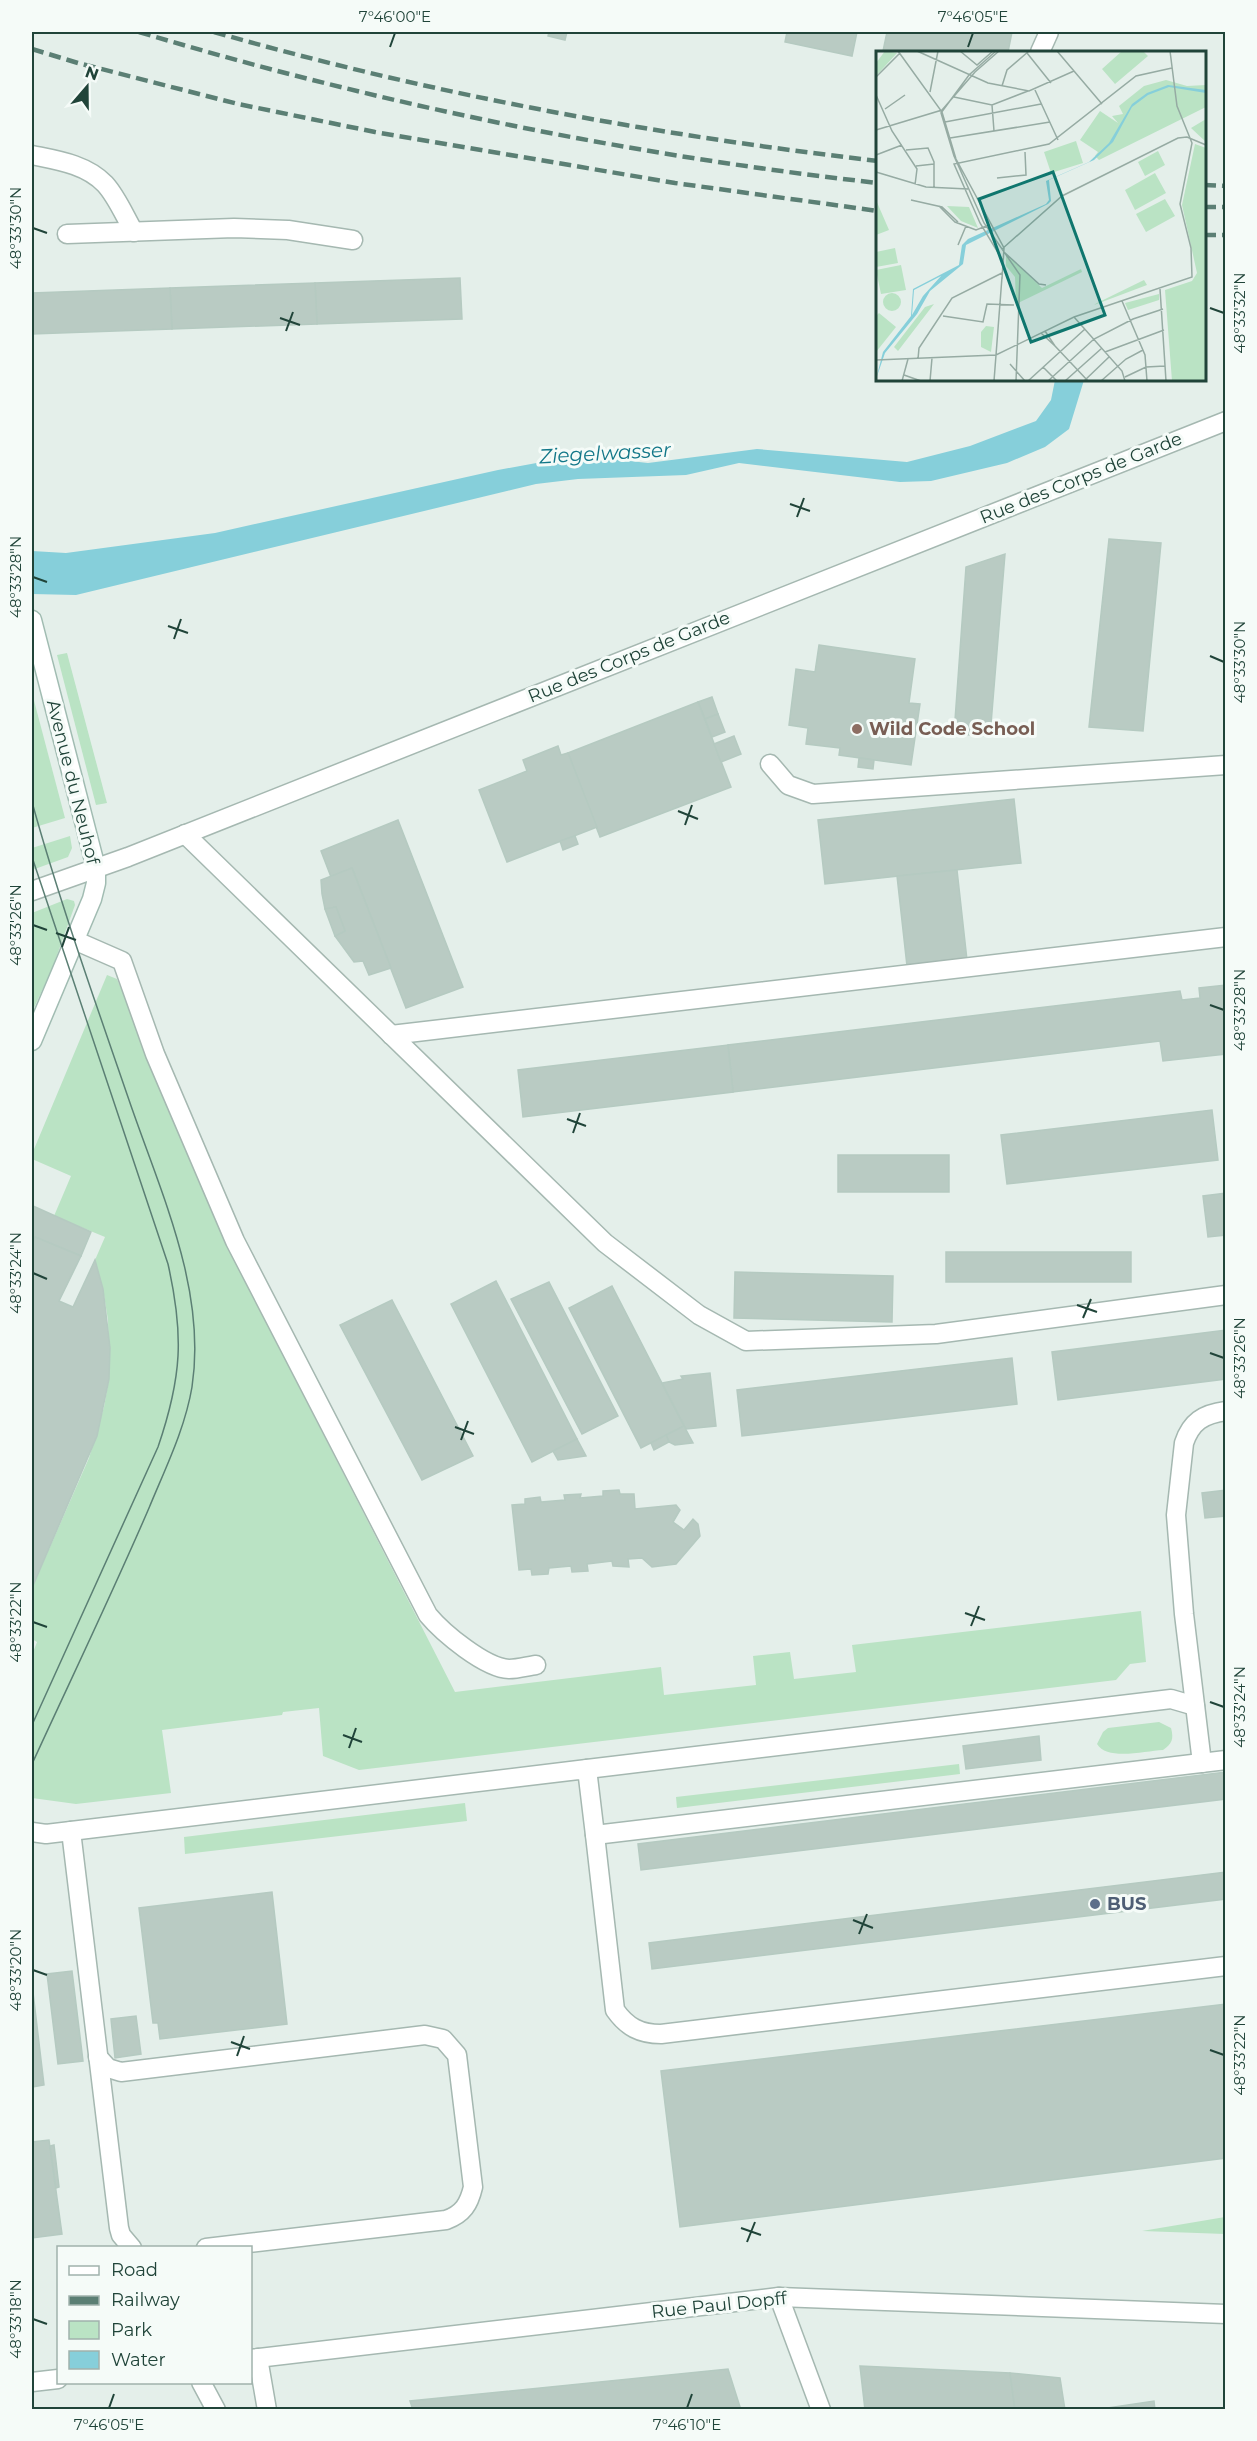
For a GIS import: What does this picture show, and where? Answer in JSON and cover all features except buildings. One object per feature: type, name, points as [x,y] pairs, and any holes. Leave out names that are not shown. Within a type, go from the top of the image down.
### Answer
[{"type":"street","points":[[1040,51],[1048,32]]},
{"type":"street","points":[[32,155],[64,162],[87,171],[105,184],[134,232]]},
{"type":"street","points":[[67,234],[234,228],[288,230],[353,240]]},
{"type":"street","name":"Rue des Corps de Garde","points":[[32,891],[185,834],[1226,421]]},
{"type":"street","name":"Avenue du Neuhof","points":[[32,620],[96,868],[96,884],[92,899],[32,1041]]},
{"type":"street","points":[[770,764],[788,785],[813,794],[1226,765]]},
{"type":"street","points":[[185,834],[605,1243],[699,1315],[746,1341],[936,1334],[1226,1295]]},
{"type":"street","points":[[391,1035],[1226,937]]},
{"type":"street","points":[[74,940],[122,961],[155,1054],[236,1241],[428,1615],[438,1627],[487,1662],[508,1669],[536,1665]]},
{"type":"street","points":[[1202,1763],[1176,1515],[1184,1443],[1188,1433],[1203,1416],[1226,1411]]},
{"type":"street","points":[[32,1832],[46,1834],[1172,1700],[1195,1706]]},
{"type":"street","points":[[595,1834],[1226,1760]]},
{"type":"street","points":[[587,1769],[615,2010],[628,2026],[650,2034],[1226,1966]]},
{"type":"street","points":[[70,1831],[119,2228],[121,2235],[131,2246]]},
{"type":"street","points":[[98,2057],[108,2068],[121,2072],[425,2035],[443,2039],[457,2055],[473,2187],[466,2207],[456,2216],[446,2220],[215,2246]]},
{"type":"street","points":[[779,2297],[821,2409]]},
{"type":"street","name":"Rue Paul Dopff","points":[[254,2358],[779,2297],[1226,2314]]},
{"type":"street","points":[[254,2358],[267,2409]]},
{"type":"street","points":[[32,2382],[57,2379]]},
{"type":"street","points":[[202,2384],[216,2409]]},
{"type":"green space","points":[[67,653],[107,803],[96,805],[57,655]]},
{"type":"green space","points":[[32,693],[65,818],[32,828]]},
{"type":"green space","points":[[70,836],[72,848],[68,857],[32,870],[32,848]]},
{"type":"green space","points":[[67,899],[74,901],[75,905],[52,969],[33,1010],[32,913]]},
{"type":"green space","points":[[107,975],[117,979],[220,1223],[292,1373],[455,1692],[661,1667],[664,1695],[756,1685],[753,1656],[790,1652],[794,1679],[856,1672],[852,1645],[1141,1611],[1146,1662],[1130,1664],[1116,1680],[359,1770],[323,1756],[319,1708],[283,1712],[282,1715],[162,1730],[171,1793],[76,1804],[32,1798],[32,1655],[37,1642],[32,1639],[32,1588],[89,1458],[104,1407],[109,1379],[108,1320],[95,1260],[105,1237],[54,1216],[71,1176],[32,1159],[32,1154]]},
{"type":"green space","points":[[1159,1722],[1171,1728],[1172,1732],[1171,1741],[1163,1750],[1118,1754],[1102,1749],[1097,1744],[1103,1732],[1108,1728]]},
{"type":"green space","points":[[959,1764],[960,1774],[677,1808],[676,1797]]},
{"type":"green space","points":[[465,1803],[467,1821],[185,1854],[184,1837]]},
{"type":"green space","points":[[1225,2217],[1225,2234],[1142,2231]]},
{"type":"water","points":[[1055,381],[1084,381],[1069,429],[1045,447],[1007,463],[931,481],[900,482],[739,463],[686,475],[578,479],[536,484],[76,595],[32,594],[32,551],[66,553],[215,533],[498,470],[558,459],[612,459],[648,463],[757,449],[907,462],[970,446],[1036,421],[1051,400]]},
{"type":"tram line","points":[[32,802],[78,952],[178,1241],[193,1314],[195,1350],[189,1403],[174,1449],[121,1572],[32,1764]]},
{"type":"tram line","points":[[32,857],[168,1264],[177,1313],[178,1335],[176,1377],[158,1447],[32,1725]]},
{"type":"railway","points":[[139,32],[321,82],[505,124],[691,158],[876,183]]},
{"type":"railway","points":[[214,32],[377,75],[543,110],[710,139],[876,161]]},
{"type":"railway","points":[[32,49],[238,104],[375,132],[675,183],[876,211]]},
{"type":"railway","points":[[1206,185],[1226,186]]},
{"type":"railway","points":[[1206,207],[1226,207]]},
{"type":"railway","points":[[1206,235],[1226,235]]},
{"type":"place","name":"Wild Code School","points":[[857,729]]},
{"type":"place","name":"BUS","points":[[1095,1904]]},
{"type":"water label","name":"Ziegelwasser","points":[[605,453]]}]
